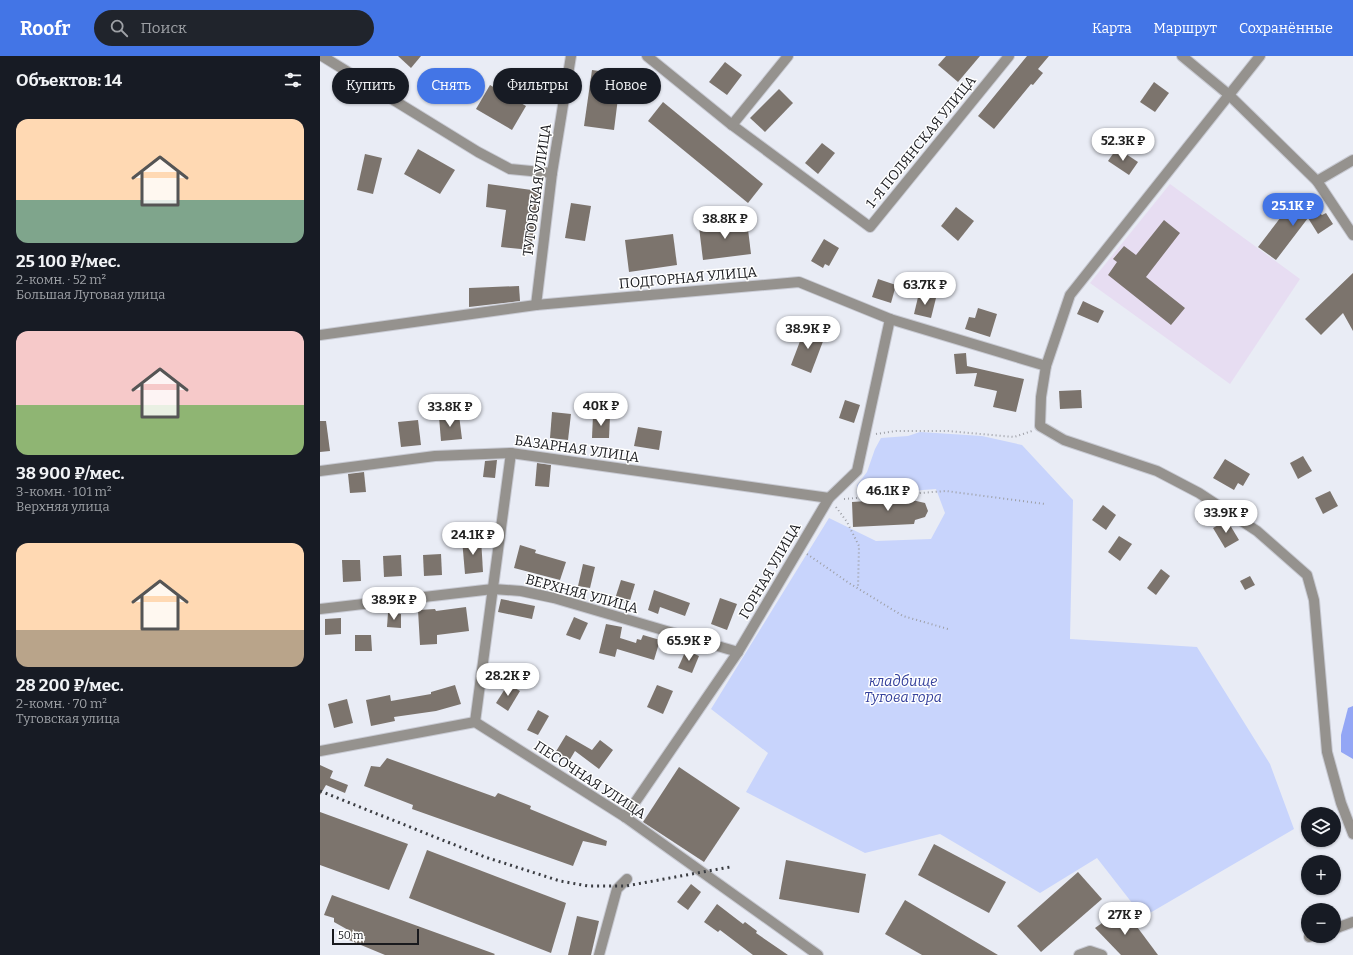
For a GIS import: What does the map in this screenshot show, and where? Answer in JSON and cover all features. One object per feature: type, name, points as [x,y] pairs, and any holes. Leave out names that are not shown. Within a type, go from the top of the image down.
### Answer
[{"type":"street","name":"ТУГОВСКАЯ УЛИЦА","points":[[536,305],[552,173],[571,56]]},
{"type":"street","points":[[647,56],[732,125],[788,56]]},
{"type":"street","name":"1-Я ПОЛЯНСКАЯ УЛИЦА","points":[[732,125],[870,227],[1009,56]]},
{"type":"street","points":[[1182,56],[1228,94],[1317,181],[1353,235]]},
{"type":"street","points":[[1260,56],[1228,94],[1070,295],[1046,366],[1041,397],[1040,426],[1064,440],[1157,471],[1199,493],[1257,531],[1307,575],[1314,600],[1327,752],[1341,803],[1353,834]]},
{"type":"street","points":[[327,57],[478,152],[510,169],[552,173]]},
{"type":"street","points":[[1317,181],[1353,160]]},
{"type":"street","name":"ПОДГОРНАЯ УЛИЦА","points":[[320,335],[536,305],[799,282],[890,319],[1046,366]]},
{"type":"street","name":"ГОРНАЯ УЛИЦА","points":[[625,817],[738,652],[829,498],[857,471],[890,319]]},
{"type":"street","points":[[320,751],[475,722],[511,453]]},
{"type":"street","name":"БАЗАРНАЯ УЛИЦА","points":[[320,471],[435,456],[511,453],[829,498]]},
{"type":"street","name":"ВЕРХНЯЯ УЛИЦА","points":[[320,608],[493,589],[521,591],[554,598],[738,652]]},
{"type":"street","name":"ПЕСОЧНАЯ УЛИЦА","points":[[475,722],[625,817],[818,955]]},
{"type":"street","points":[[599,955],[617,889],[627,879]]},
{"type":"street","points":[[1341,926],[1353,922]]},
{"type":"street","points":[[1079,955],[1090,952],[1102,955]]},
{"type":"path","points":[[865,435],[896,431],[948,431],[1014,437],[1039,429],[1040,426]]},
{"type":"path","points":[[829,498],[848,499],[946,491],[1045,504]]},
{"type":"path","points":[[829,498],[847,522],[859,546],[858,588]]},
{"type":"path","points":[[799,549],[903,616],[948,629]]},
{"type":"shaded area","points":[[1170,184],[1300,279],[1230,384],[1090,283]]},
{"type":"shaded area","points":[[1353,706],[1353,759],[1341,752],[1341,735],[1348,708]]},
{"type":"green space","name":"кладбище Тугова гора","points":[[920,432],[982,436],[1022,445],[1073,500],[1070,639],[1197,647],[1270,764],[1294,829],[1143,917],[1097,858],[1040,893],[940,834],[865,853],[746,792],[768,753],[711,709],[829,518],[876,541],[931,539],[945,513],[936,489],[857,495],[857,485],[867,472],[875,449],[881,438],[908,436]]},
{"type":"building","points":[[398,56],[421,56],[411,68]]},
{"type":"building","points":[[946,56],[980,56],[958,82],[938,65]]},
{"type":"building","points":[[1027,56],[1049,56],[1038,69],[1043,73],[1033,85],[1031,84],[994,129],[978,116]]},
{"type":"building","points":[[725,62],[742,75],[727,95],[709,82]]},
{"type":"building","points":[[1154,82],[1169,93],[1155,112],[1140,102]]},
{"type":"building","points":[[590,84],[590,104],[617,104],[614,130],[584,126]]},
{"type":"building","points":[[490,85],[493,87],[493,104],[523,104],[526,106],[512,130],[476,109],[479,104],[485,104],[485,94]]},
{"type":"building","points":[[779,89],[793,103],[765,132],[750,118]]},
{"type":"building","points":[[663,102],[763,184],[748,203],[648,121]]},
{"type":"building","points":[[822,143],[835,153],[818,174],[805,163]]},
{"type":"building","points":[[1117,148],[1138,162],[1129,175],[1108,161]]},
{"type":"building","points":[[418,149],[455,170],[440,194],[404,174]]},
{"type":"building","points":[[365,154],[382,158],[373,194],[357,190]]},
{"type":"building","points":[[488,184],[539,191],[531,250],[501,247],[506,210],[486,207]]},
{"type":"building","points":[[1297,196],[1322,215],[1326,213],[1333,224],[1318,234],[1308,218],[1276,260],[1258,247]]},
{"type":"building","points":[[571,203],[591,206],[585,241],[565,238]]},
{"type":"building","points":[[956,207],[974,221],[958,241],[941,226]]},
{"type":"building","points":[[1164,220],[1180,233],[1146,277],[1185,308],[1171,325],[1108,275],[1117,262],[1113,259],[1124,246],[1136,255]]},
{"type":"building","points":[[747,221],[751,254],[703,260],[699,227]]},
{"type":"building","points":[[673,234],[677,265],[629,272],[625,240]]},
{"type":"building","points":[[824,239],[839,248],[829,266],[825,264],[823,268],[811,261]]},
{"type":"building","points":[[1353,273],[1353,331],[1343,313],[1321,335],[1305,319]]},
{"type":"building","points":[[878,279],[896,285],[891,303],[872,297]]},
{"type":"building","points":[[519,286],[520,301],[469,307],[469,288]]},
{"type":"building","points":[[919,293],[936,298],[931,318],[914,314]]},
{"type":"building","points":[[1083,301],[1104,311],[1098,323],[1077,314]]},
{"type":"building","points":[[978,308],[997,314],[990,337],[965,329],[969,317],[975,318]]},
{"type":"building","points":[[805,328],[825,336],[811,373],[791,365]]},
{"type":"building","points":[[966,353],[967,366],[1024,379],[1016,412],[993,407],[997,391],[974,386],[977,373],[956,374],[954,354]]},
{"type":"building","points":[[1081,390],[1082,408],[1060,409],[1059,391]]},
{"type":"building","points":[[845,400],[860,405],[854,423],[839,418]]},
{"type":"building","points":[[552,412],[571,414],[568,440],[550,438]]},
{"type":"building","points":[[459,415],[462,439],[441,441],[439,417]]},
{"type":"building","points":[[593,415],[610,416],[609,438],[592,438]]},
{"type":"building","points":[[418,420],[421,445],[401,447],[398,422]]},
{"type":"building","points":[[320,421],[326,421],[330,451],[320,452]]},
{"type":"building","points":[[638,427],[662,431],[659,450],[634,446]]},
{"type":"building","points":[[1303,456],[1312,471],[1298,479],[1290,463]]},
{"type":"building","points":[[1225,459],[1250,474],[1243,486],[1238,483],[1234,490],[1213,478]]},
{"type":"building","points":[[497,460],[495,478],[483,477],[485,461]]},
{"type":"building","points":[[537,463],[551,465],[549,487],[535,486]]},
{"type":"building","points":[[364,472],[366,492],[350,493],[348,474]]},
{"type":"building","points":[[1330,491],[1338,506],[1323,514],[1315,498]]},
{"type":"building","points":[[911,498],[912,500],[925,503],[928,511],[925,517],[915,520],[914,524],[853,527],[852,502]]},
{"type":"building","points":[[1103,505],[1116,515],[1106,530],[1092,520]]},
{"type":"building","points":[[1206,506],[1214,511],[1205,526],[1197,521]]},
{"type":"building","points":[[1227,520],[1239,540],[1225,548],[1213,528]]},
{"type":"building","points":[[1119,536],[1132,544],[1120,561],[1108,552]]},
{"type":"building","points":[[481,538],[483,572],[465,574],[462,539]]},
{"type":"building","points":[[520,545],[536,550],[535,553],[566,562],[560,580],[514,568]]},
{"type":"building","points":[[441,554],[442,575],[424,576],[423,555]]},
{"type":"building","points":[[401,555],[402,576],[384,577],[383,556]]},
{"type":"building","points":[[342,560],[360,560],[361,581],[343,582]]},
{"type":"building","points":[[583,564],[595,567],[590,588],[578,586]]},
{"type":"building","points":[[1161,569],[1170,576],[1156,595],[1147,588]]},
{"type":"building","points":[[1250,576],[1255,585],[1245,590],[1240,581]]},
{"type":"building","points":[[621,580],[635,584],[629,604],[615,599]]},
{"type":"building","points":[[654,590],[690,603],[685,616],[660,607],[658,614],[648,610]]},
{"type":"building","points":[[720,598],[737,604],[727,630],[711,624]]},
{"type":"building","points":[[501,599],[535,606],[532,619],[498,612]]},
{"type":"building","points":[[466,607],[469,631],[437,635],[437,644],[420,645],[418,610],[435,609],[436,611]]},
{"type":"building","points":[[388,613],[401,614],[401,628],[387,627]]},
{"type":"building","points":[[574,617],[588,623],[580,640],[566,635]]},
{"type":"building","points":[[341,618],[341,634],[325,635],[325,619]]},
{"type":"building","points":[[606,624],[622,627],[620,638],[636,643],[637,639],[641,640],[643,635],[660,640],[654,660],[617,649],[615,657],[599,653]]},
{"type":"building","points":[[355,635],[371,635],[372,651],[355,651]]},
{"type":"building","points":[[686,650],[699,656],[692,673],[678,668]]},
{"type":"building","points":[[508,684],[520,691],[508,711],[496,703]]},
{"type":"building","points":[[455,685],[461,704],[436,711],[394,717],[395,721],[371,726],[366,700],[390,695],[391,701],[431,694],[431,692]]},
{"type":"building","points":[[657,685],[673,691],[663,714],[647,707]]},
{"type":"building","points":[[347,699],[353,723],[334,728],[328,704]]},
{"type":"building","points":[[538,710],[549,716],[538,735],[527,730]]},
{"type":"building","points":[[566,735],[592,750],[600,740],[613,750],[599,769],[575,751],[569,761],[555,753]]},
{"type":"building","points":[[387,758],[495,797],[498,793],[531,806],[530,809],[607,841],[606,846],[583,841],[573,866],[412,809],[413,805],[364,786],[371,766],[380,767]]},
{"type":"building","points":[[320,765],[333,771],[330,778],[348,785],[345,793],[326,785],[320,795]]},
{"type":"building","points":[[679,767],[740,808],[704,862],[643,822]]},
{"type":"building","points":[[320,812],[408,844],[389,890],[320,865]]},
{"type":"building","points":[[934,844],[1006,882],[989,913],[918,875]]},
{"type":"building","points":[[427,850],[566,903],[551,953],[409,898]]},
{"type":"building","points":[[786,860],[866,874],[859,913],[779,899]]},
{"type":"building","points":[[1078,872],[1102,899],[1041,952],[1017,926]]},
{"type":"building","points":[[691,884],[701,892],[688,910],[677,902]]},
{"type":"building","points":[[332,895],[495,954],[385,955],[349,940],[350,931],[334,922],[334,918],[324,915]]},
{"type":"building","points":[[905,900],[998,955],[922,955],[885,934]]},
{"type":"building","points":[[717,904],[743,924],[745,922],[757,931],[756,933],[788,955],[753,955],[720,930],[718,932],[704,922]]},
{"type":"building","points":[[1123,908],[1158,955],[1121,955],[1095,928]]},
{"type":"building","points":[[577,916],[599,921],[591,955],[568,955]]},
{"type":"railway","points":[[320,791],[485,857],[560,881],[588,886],[626,886],[730,867]]}]
